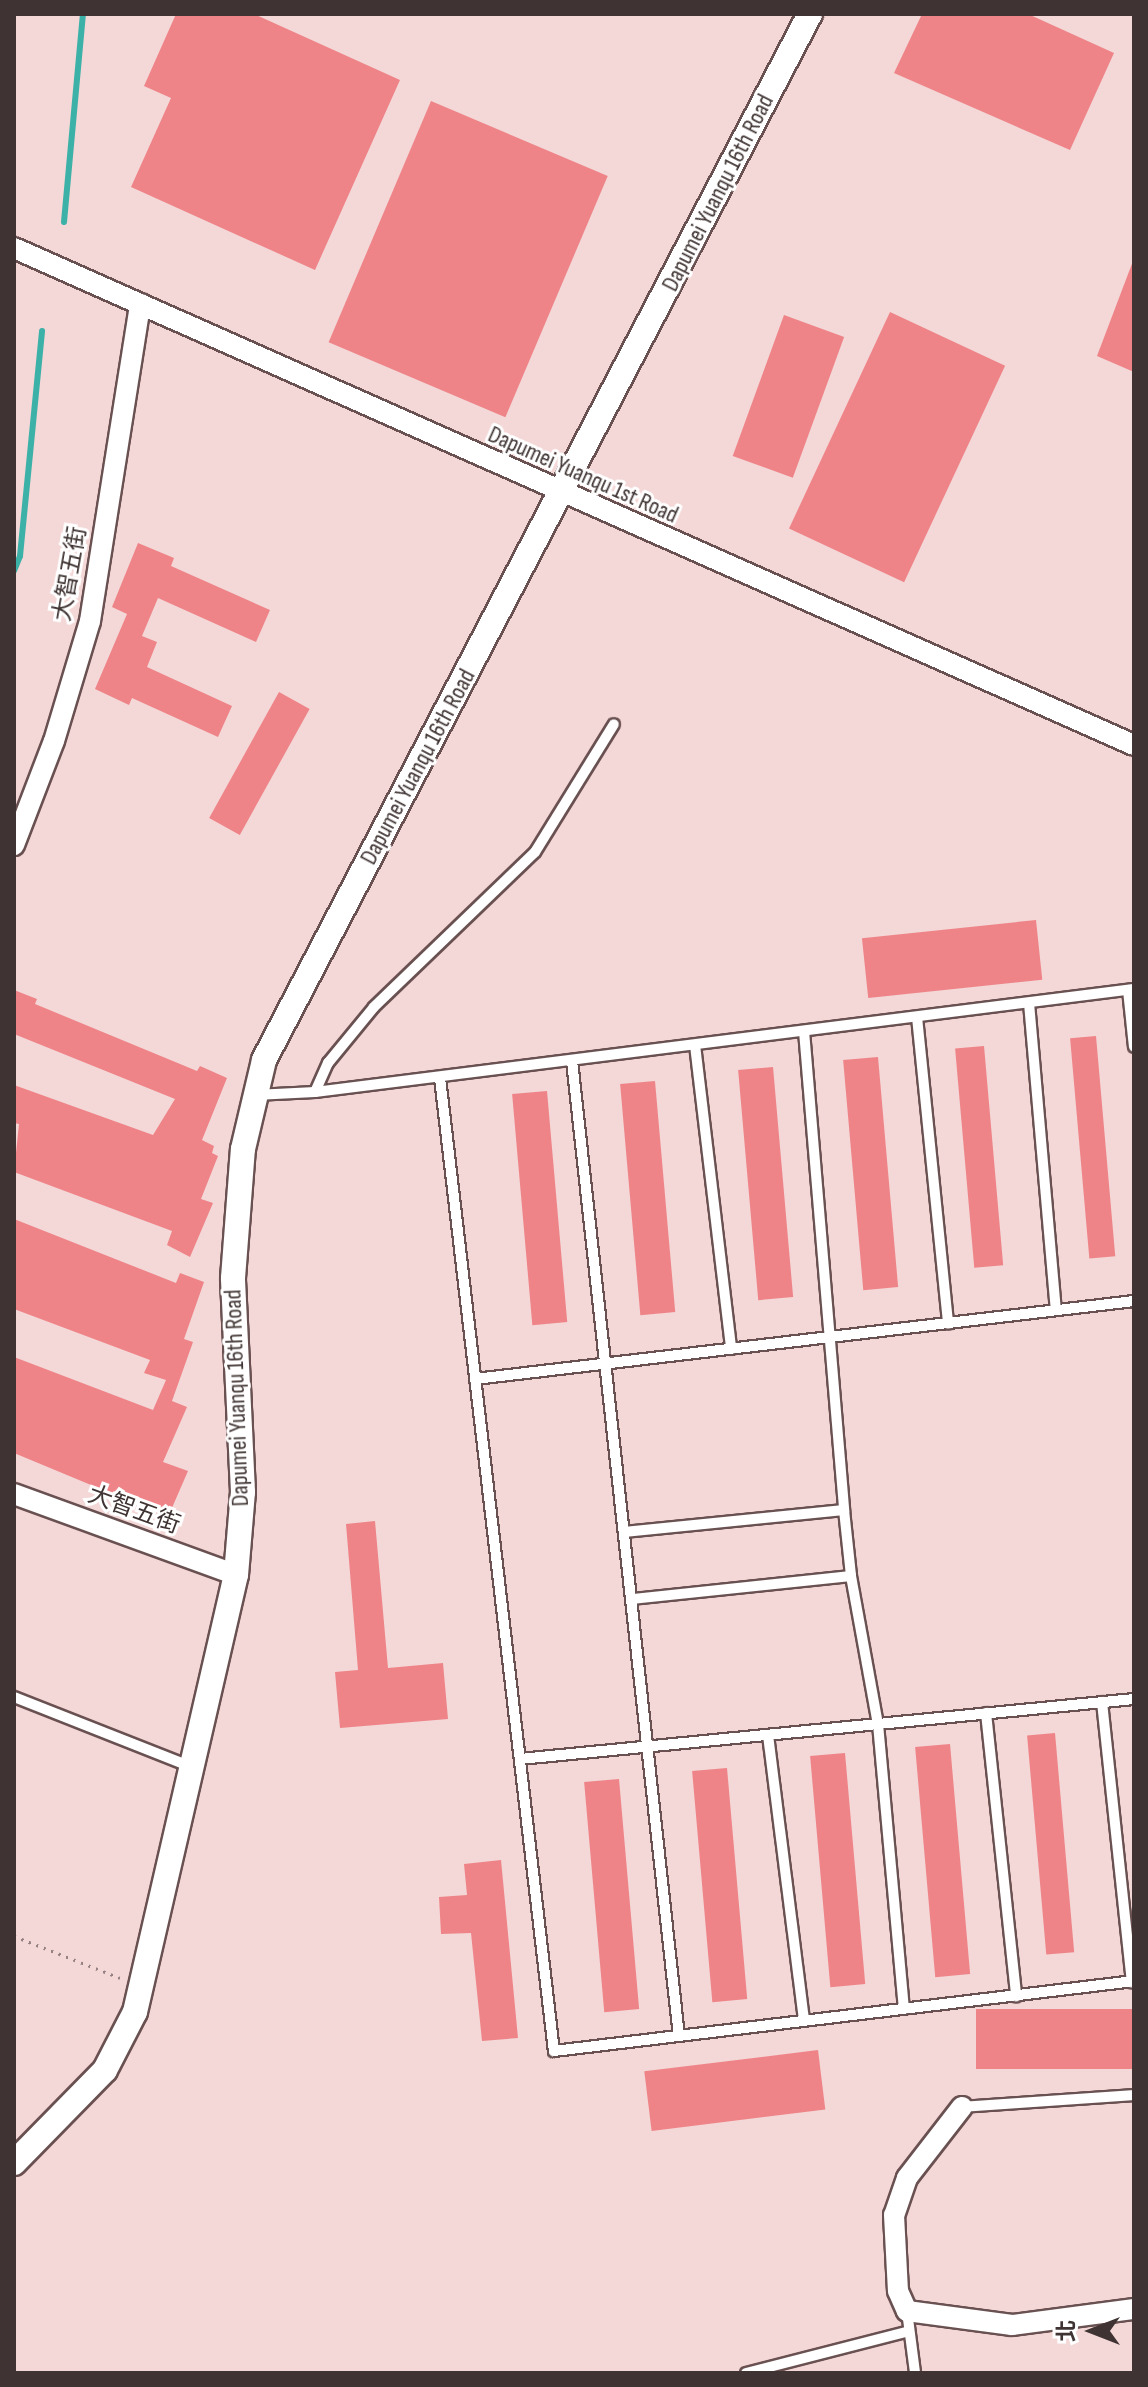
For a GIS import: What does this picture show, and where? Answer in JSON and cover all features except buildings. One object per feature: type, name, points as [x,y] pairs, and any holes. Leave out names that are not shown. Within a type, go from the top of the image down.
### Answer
[{"type":"street","name":"Dapumei Yuanqu 16th Road","points":[[14,2163],[105,2070],[135,2012],[189,1766],[236,1575],[243,1492],[233,1278],[243,1149],[253,1095],[264,1060],[562,495],[810,14]]},
{"type":"street","name":"Dapumei Yuanqu 1st Road","points":[[14,248],[562,495],[1134,743]]},
{"type":"street","name":"大智五街","points":[[14,845],[54,741],[90,621],[140,304]]},
{"type":"street","name":"大智五街","points":[[14,1494],[236,1575]]},
{"type":"street","points":[[962,2107],[907,2178],[894,2215],[898,2291],[908,2321],[1012,2325],[1134,2309]]},
{"type":"lane","points":[[315,1092],[328,1063],[374,1007],[535,852],[614,724]]},
{"type":"lane","points":[[253,1095],[315,1092],[440,1078],[1131,989],[1134,1047]]},
{"type":"lane","points":[[1029,1003],[1056,1310]]},
{"type":"lane","points":[[917,1017],[948,1323]]},
{"type":"lane","points":[[804,1031],[832,1337],[844,1510],[851,1576],[878,1724],[904,2009]]},
{"type":"lane","points":[[695,1045],[731,1349]]},
{"type":"lane","points":[[572,1061],[679,2036]]},
{"type":"lane","points":[[440,1078],[554,2051],[1133,1982],[1102,1702]]},
{"type":"lane","points":[[475,1379],[1134,1301]]},
{"type":"lane","points":[[624,1532],[844,1510]]},
{"type":"lane","points":[[631,1599],[851,1576]]},
{"type":"lane","points":[[14,1697],[189,1766]]},
{"type":"lane","points":[[520,1759],[1134,1699]]},
{"type":"lane","points":[[986,1713],[1016,1996]]},
{"type":"lane","points":[[768,1735],[804,2021]]},
{"type":"lane","points":[[962,2107],[1134,2095]]},
{"type":"lane","points":[[746,2373],[908,2321],[915,2373]]},
{"type":"path","points":[[14,1936],[139,1985]]},
{"type":"waterway","points":[[64,222],[83,14]]},
{"type":"waterway","points":[[14,571],[20,556],[42,331]]}]
